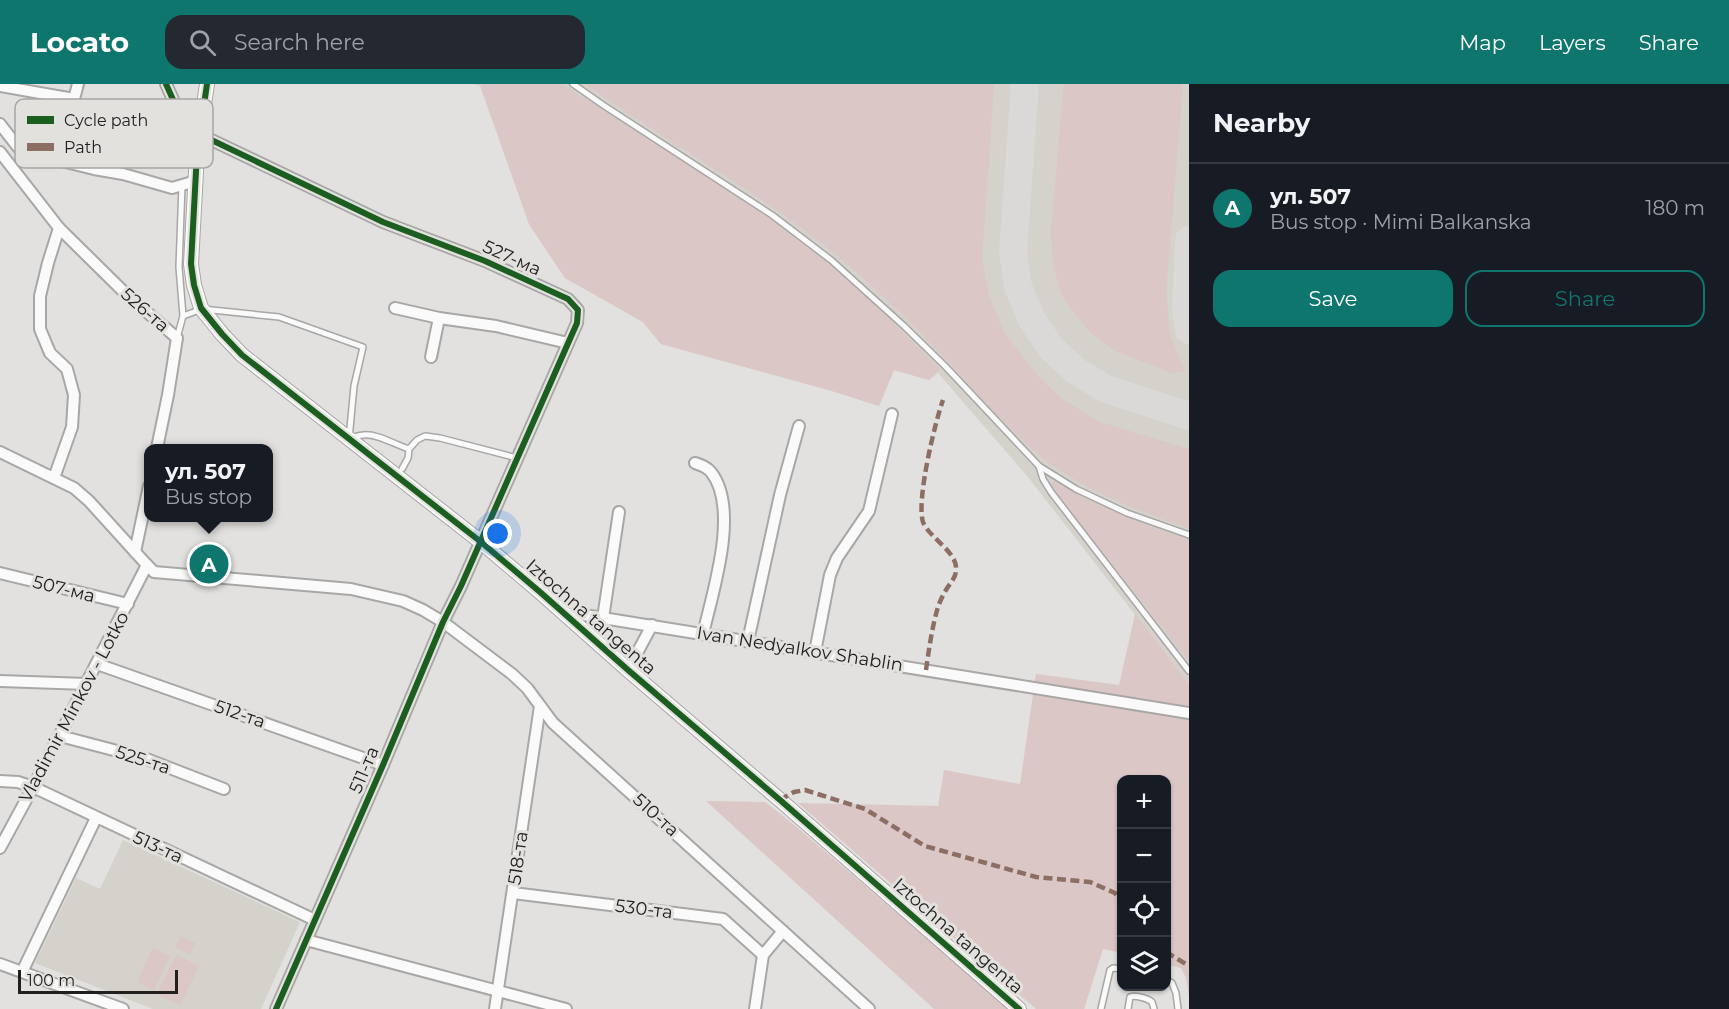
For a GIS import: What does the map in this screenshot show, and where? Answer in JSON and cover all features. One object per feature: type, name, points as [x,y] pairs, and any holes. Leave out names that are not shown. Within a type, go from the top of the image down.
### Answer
[{"type":"street","points":[[0,86],[74,99],[78,84]]},
{"type":"street","points":[[166,84],[173,99]]},
{"type":"street","name":"Iztochna tangenta","points":[[205,99],[207,84]]},
{"type":"street","points":[[0,124],[15,143]]},
{"type":"street","name":"527-ма","points":[[213,141],[383,222],[485,261],[568,299],[578,310],[577,323],[481,542]]},
{"type":"street","name":"526-та","points":[[0,152],[59,228],[127,295],[177,338],[158,444]]},
{"type":"street","points":[[90,168],[123,174],[172,188],[189,183]]},
{"type":"street","name":"Iztochna tangenta","points":[[193,168],[189,183],[191,264],[194,285],[202,309],[242,355],[481,542],[1019,1009]]},
{"type":"street","points":[[54,478],[72,427],[74,395],[67,369],[50,353],[40,329],[40,296],[59,228]]},
{"type":"street","points":[[395,308],[439,318],[496,326],[568,343]]},
{"type":"street","points":[[431,357],[439,318]]},
{"type":"street","points":[[815,652],[830,575],[837,558],[869,511],[892,414]]},
{"type":"street","points":[[748,641],[780,495],[799,426]]},
{"type":"street","points":[[0,452],[74,488],[89,501],[147,566]]},
{"type":"street","points":[[695,463],[710,470],[716,481],[723,497],[725,525],[704,634]]},
{"type":"street","points":[[135,552],[144,510]]},
{"type":"street","points":[[603,618],[619,512]]},
{"type":"street","name":"511-та","points":[[276,1009],[443,622],[481,542]]},
{"type":"street","name":"510-та","points":[[147,566],[154,572],[351,589],[403,601],[443,622],[512,674],[527,688],[554,723],[869,1009]]},
{"type":"street","name":"Vladimir Minkov - Lotko","points":[[0,848],[147,566]]},
{"type":"street","name":"507-ма","points":[[0,573],[128,604]]},
{"type":"street","name":"Ivan Nedyalkov Shablin","points":[[578,614],[1189,713]]},
{"type":"street","points":[[628,670],[652,625]]},
{"type":"street","name":"512-та","points":[[97,664],[383,765]]},
{"type":"street","points":[[0,681],[87,684]]},
{"type":"street","name":"518-та","points":[[495,1009],[540,706]]},
{"type":"street","name":"525-та","points":[[60,736],[144,758],[224,789]]},
{"type":"street","name":"513-та","points":[[0,781],[18,782],[33,787],[315,920]]},
{"type":"street","points":[[22,972],[96,818]]},
{"type":"street","name":"530-та","points":[[513,893],[723,919],[763,955]]},
{"type":"street","points":[[755,1009],[763,955],[783,930]]},
{"type":"street","points":[[306,940],[566,1009]]},
{"type":"street","points":[[0,964],[123,1009]]},
{"type":"lane","points":[[573,84],[772,215],[831,260],[921,342],[1039,466],[1076,489],[1126,513],[1189,535]]},
{"type":"lane","points":[[177,338],[183,316],[179,267],[189,183]]},
{"type":"lane","points":[[183,316],[202,309],[279,317],[363,347],[354,386],[349,439],[364,434],[378,436],[396,446],[409,449]]},
{"type":"lane","points":[[402,470],[408,458],[409,449],[417,440],[425,436],[517,458]]},
{"type":"lane","points":[[1039,466],[1043,479],[1051,492],[1189,671]]},
{"type":"lane","points":[[1101,1009],[1110,970],[1117,968]]},
{"type":"lane","points":[[1171,982],[1176,993],[1178,1009]]},
{"type":"lane","points":[[1128,1009],[1132,996],[1150,1000],[1154,1009]]},
{"type":"shaded area","points":[[474,84],[1189,84],[1189,684],[1028,477],[938,373],[929,380],[894,370],[879,406],[661,344],[643,322],[565,278],[529,224],[480,86]]},
{"type":"shaded area","points":[[480,84],[562,84],[745,201],[819,256],[869,299],[940,369],[929,380],[894,370],[879,406],[661,344],[643,322],[565,278],[529,224]]},
{"type":"shaded area","points":[[585,84],[994,84],[982,259],[989,296],[1004,332],[1037,375],[1062,399],[1100,422],[1189,449],[1189,528],[1107,497],[1047,461],[1009,428],[896,308],[822,243],[756,196]]},
{"type":"shaded area","points":[[1064,84],[1183,84],[1166,292],[1170,334],[1184,371],[1171,373],[1113,350],[1088,330],[1063,298],[1053,266],[1051,231]]},
{"type":"shaded area","points":[[1058,482],[1122,515],[1189,540],[1189,661],[1055,492],[1051,484]]},
{"type":"shaded area","points":[[1135,614],[1189,684],[1189,998],[1186,978],[1181,968],[1171,966],[1171,775],[1117,775],[1117,952],[1103,949],[1084,1009],[1036,1009],[798,803],[938,806],[944,770],[1020,784],[1036,674],[1119,685]]},
{"type":"shaded area","points":[[706,801],[765,802],[1009,1009],[934,1009]]},
{"type":"shaded area","points":[[123,840],[300,922],[261,1009],[153,1009],[35,963],[76,878],[100,889]]},
{"type":"shaded area","points":[[180,936],[195,943],[190,954],[175,947]]},
{"type":"shaded area","points":[[153,948],[170,956],[154,990],[137,982]]},
{"type":"shaded area","points":[[176,955],[199,966],[180,1005],[157,994]]},
{"type":"taxiway","points":[[1025,84],[1013,253],[1018,287],[1032,320],[1051,348],[1076,371],[1106,389],[1189,416]]},
{"type":"taxiway","points":[[1189,240],[1186,308],[1189,330]]},
{"type":"marked path","points":[[926,670],[938,607],[956,573],[953,557],[926,528],[922,512],[927,461],[943,400]]},
{"type":"marked path","points":[[780,800],[794,792],[805,790],[865,809],[925,846],[1036,877],[1090,882],[1117,896]]},
{"type":"marked path","points":[[1171,955],[1189,966]]},
{"type":"cycle path","points":[[166,84],[173,99]]},
{"type":"cycle path","points":[[205,99],[207,84]]},
{"type":"cycle path","points":[[213,141],[383,222],[485,261],[568,299],[578,310],[577,323],[443,622],[276,1009]]},
{"type":"cycle path","points":[[196,168],[191,264],[194,285],[201,308],[242,355],[481,542],[1019,1009]]},
{"type":"place","name":"ул. 507","points":[[209,564]]}]
